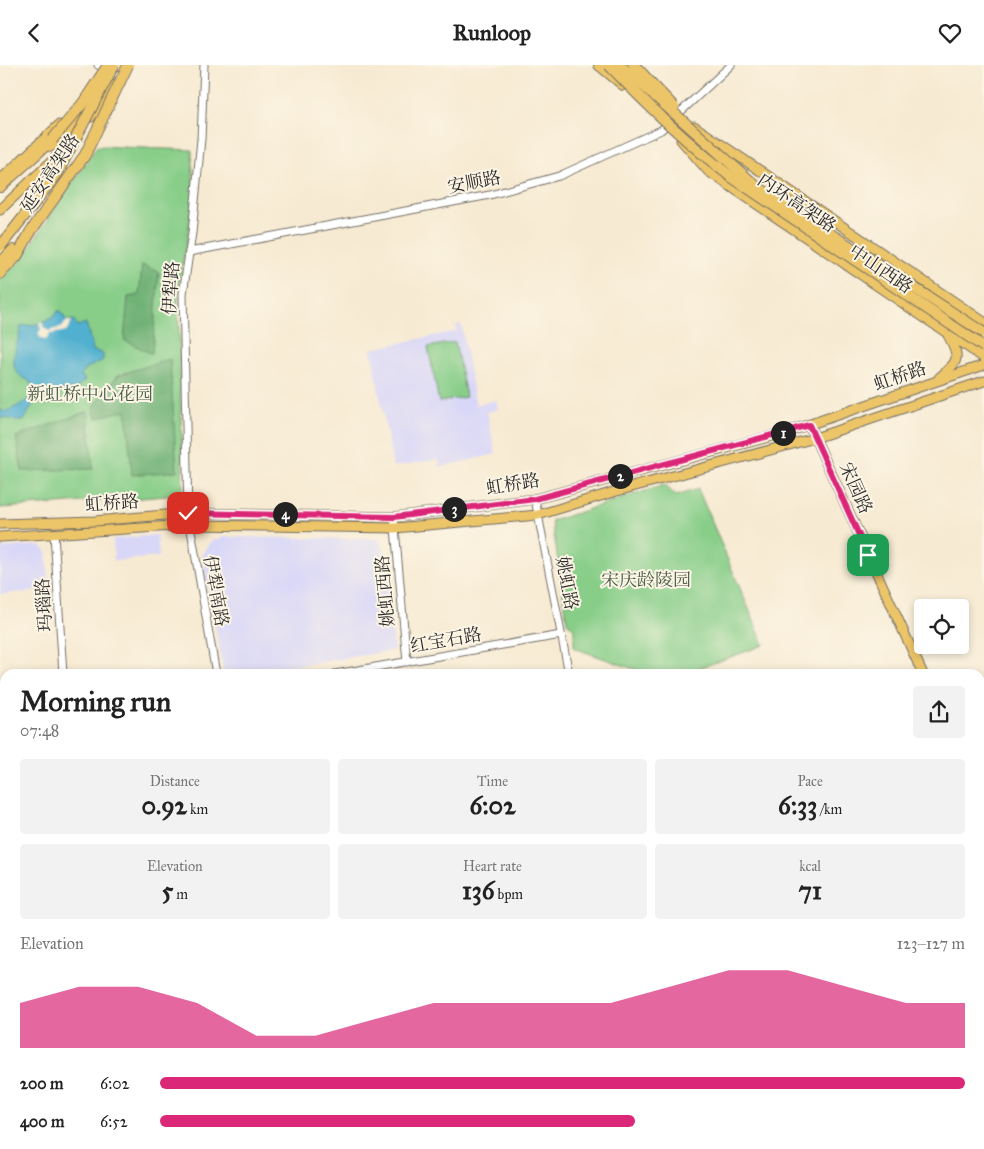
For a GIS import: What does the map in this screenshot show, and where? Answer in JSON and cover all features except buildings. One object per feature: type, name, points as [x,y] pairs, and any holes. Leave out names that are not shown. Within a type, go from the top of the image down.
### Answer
[{"type":"highway","name":"延安高架路","points":[[0,263],[31,231],[85,155],[129,65]]},
{"type":"highway","points":[[599,65],[646,104]]},
{"type":"highway","name":"内环高架路","points":[[608,65],[646,104],[697,151],[756,195],[984,347]]},
{"type":"highway","name":"内环高架路","points":[[620,65],[730,165],[784,205],[984,333]]},
{"type":"highway","points":[[634,65],[730,165]]},
{"type":"highway","points":[[0,187],[52,140],[110,68]]},
{"type":"highway","name":"延安高架路","points":[[0,247],[57,174],[110,68]]},
{"type":"highway","points":[[0,274],[17,256],[31,231]]},
{"type":"main road","points":[[0,180],[55,129],[110,68],[129,65]]},
{"type":"main road","name":"中山西路","points":[[608,65],[668,125],[708,171],[984,358]]},
{"type":"main road","name":"中山西路","points":[[628,65],[679,114],[731,152],[981,319]]},
{"type":"main road","points":[[0,210],[72,143],[104,99],[110,68]]},
{"type":"main road","points":[[0,192],[66,133],[110,68]]},
{"type":"main road","points":[[935,381],[954,365],[957,359],[955,348],[947,333]]},
{"type":"main road","name":"虹桥路","points":[[0,524],[95,521],[188,513],[394,517],[535,499],[809,425],[984,365]]},
{"type":"main road","name":"虹桥路","points":[[0,537],[189,525],[395,528],[538,515],[617,491],[815,438],[984,381]]},
{"type":"main road","name":"宋园路","points":[[809,425],[921,669]]},
{"type":"street","name":"伊犁路","points":[[188,513],[183,294],[190,252],[201,139],[204,65]]},
{"type":"street","name":"安顺路","points":[[190,252],[514,189],[558,176],[643,139],[668,125],[731,65]]},
{"type":"street","name":"姚虹路","points":[[535,499],[568,669]]},
{"type":"street","name":"伊犁南路","points":[[188,513],[215,669]]},
{"type":"street","name":"姚虹西路","points":[[394,517],[407,661]]},
{"type":"street","name":"玛瑙路","points":[[54,534],[64,669]]},
{"type":"street","name":"红宝石路","points":[[363,669],[562,635]]},
{"type":"shaded area","points":[[461,324],[476,405],[496,400],[498,409],[487,412],[496,454],[440,467],[438,459],[393,467],[371,349],[457,331],[456,325]]},
{"type":"shaded area","points":[[157,535],[159,557],[114,561],[113,539]]},
{"type":"shaded area","points":[[225,537],[379,539],[386,555],[394,650],[278,669],[223,669],[202,555],[211,541]]},
{"type":"shaded area","points":[[40,545],[46,551],[49,590],[0,594],[0,548]]},
{"type":"green space","name":"新虹桥中心花园","points":[[97,146],[192,150],[194,199],[178,292],[183,495],[0,508],[0,280],[20,261]]},
{"type":"green space","points":[[142,265],[159,272],[152,354],[124,340],[128,297],[139,295]]},
{"type":"green space","points":[[455,342],[466,397],[439,402],[428,347]]},
{"type":"green space","points":[[170,359],[177,471],[132,475],[126,410],[96,418],[93,408],[118,375]]},
{"type":"green space","points":[[88,411],[93,469],[22,471],[16,437]]},
{"type":"green space","name":"宋庆龄陵园","points":[[664,485],[676,496],[698,489],[764,645],[697,669],[634,669],[574,648],[574,629],[567,622],[552,521]]},
{"type":"water","points":[[59,310],[67,321],[74,320],[77,326],[86,323],[93,350],[103,354],[103,360],[86,369],[81,375],[85,380],[75,389],[52,393],[52,403],[47,405],[47,396],[41,395],[34,402],[24,421],[0,418],[0,409],[5,412],[18,406],[26,401],[35,391],[28,381],[19,375],[15,367],[14,356],[21,326],[47,321]]},
{"type":"pier","points":[[67,321],[72,321],[67,331],[50,334],[46,340],[41,339],[38,334],[41,329],[39,322],[42,322],[44,328],[49,331],[62,327]]},
{"type":"route","points":[[188,513],[394,517],[535,499],[809,425],[868,555]]}]
